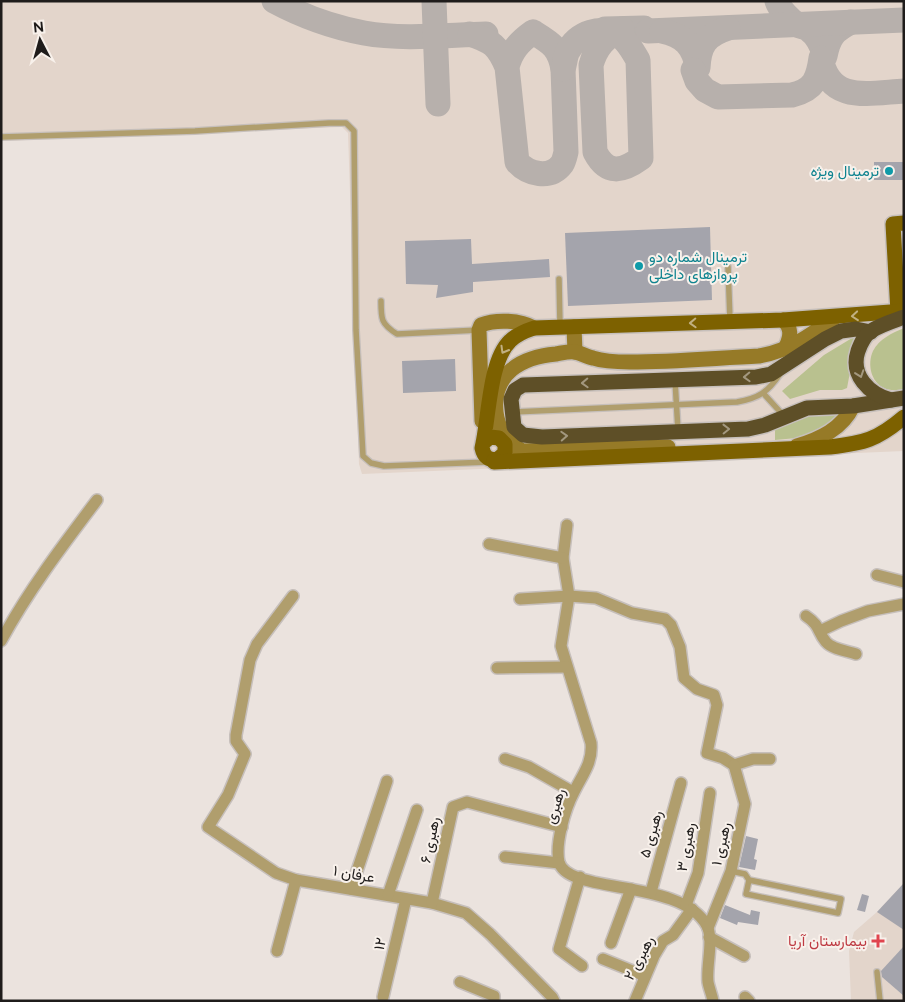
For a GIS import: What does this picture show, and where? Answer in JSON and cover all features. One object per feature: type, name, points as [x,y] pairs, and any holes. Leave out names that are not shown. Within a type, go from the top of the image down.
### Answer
[{"type":"highway","points":[[899,400],[879,397],[865,386],[857,371],[857,356],[862,341],[871,332],[902,315]]},
{"type":"highway","points":[[871,332],[856,329],[841,332],[825,339],[771,374],[756,377],[522,385],[515,390],[511,400],[514,427],[523,435],[542,436],[748,429],[765,425],[807,408],[853,406],[899,400]]},
{"type":"main road","points":[[483,444],[495,369],[509,342],[521,333],[534,328],[902,315],[893,224],[904,223]]},
{"type":"main road","points":[[812,442],[540,452],[522,451],[512,445],[501,430],[496,410],[497,397],[507,374],[517,364],[531,358],[575,352],[606,361],[630,362],[759,356],[772,354],[795,345],[808,338],[834,318]]},
{"type":"main road","points":[[783,320],[788,325],[790,333],[786,347]]},
{"type":"main road","points":[[534,328],[518,322],[488,322],[481,325],[479,330],[482,448],[486,456],[494,461],[830,447],[859,444],[879,436],[904,418]]},
{"type":"main road","points":[[568,327],[575,352]]},
{"type":"main road","points":[[786,449],[812,442],[826,435],[842,422],[853,406]]},
{"type":"street","points":[[1,641],[47,567],[97,500]]},
{"type":"street","name":"رهبری","points":[[559,863],[558,853],[564,814],[588,768],[592,753],[591,743],[561,646],[569,596],[563,558],[567,525]]},
{"type":"street","points":[[489,544],[563,558]]},
{"type":"street","points":[[877,575],[904,582]]},
{"type":"street","name":"عرفان ۱","points":[[293,596],[257,644],[250,660],[236,735],[236,741],[245,754],[228,795],[208,827],[276,874],[296,880],[432,903],[466,913],[490,934],[552,996],[554,1001]]},
{"type":"street","points":[[520,599],[569,596],[596,598],[632,613],[665,618],[671,625],[680,647],[684,678],[697,690],[714,696],[716,705],[707,753],[723,758],[734,765],[753,759],[770,759]]},
{"type":"street","points":[[820,631],[868,611],[904,604]]},
{"type":"street","points":[[806,616],[818,626],[826,642],[856,654]]},
{"type":"street","points":[[497,668],[567,667]]},
{"type":"street","points":[[505,759],[529,767],[574,792]]},
{"type":"street","name":"رهبری ۱","points":[[708,933],[731,871],[745,804],[734,765]]},
{"type":"street","points":[[351,889],[387,781]]},
{"type":"street","name":"رهبری ۵","points":[[651,892],[681,783]]},
{"type":"street","name":"رهبری ۳","points":[[689,907],[698,873],[710,793]]},
{"type":"street","name":"رهبری ۶","points":[[432,903],[453,807],[467,802],[562,827]]},
{"type":"street","points":[[388,896],[417,810]]},
{"type":"street","points":[[505,857],[559,863],[567,872],[593,883],[651,892],[681,902],[689,907],[701,916],[708,933],[708,982],[713,1001]]},
{"type":"street","points":[[580,877],[559,949],[582,966]]},
{"type":"street","points":[[277,951],[296,880]]},
{"type":"street","points":[[610,943],[631,889]]},
{"type":"street","name":"۱۲","points":[[383,997],[406,898]]},
{"type":"street","name":"رهبری ۲","points":[[635,1001],[645,976],[663,941],[673,935],[689,907]]},
{"type":"street","points":[[708,933],[744,956]]},
{"type":"street","points":[[603,959],[645,976]]},
{"type":"street","points":[[460,982],[494,996],[494,1001]]},
{"type":"lane","points":[[1,137],[195,131],[329,122],[346,123],[354,131],[356,330],[363,456],[371,463],[384,466],[494,461]]},
{"type":"lane","points":[[728,267],[730,322]]},
{"type":"lane","points":[[559,279],[568,327]]},
{"type":"lane","points":[[381,301],[381,318],[387,328],[397,334],[479,330]]},
{"type":"lane","points":[[511,412],[751,400],[764,394],[785,366]]},
{"type":"lane","points":[[675,380],[678,430]]},
{"type":"lane","points":[[764,394],[784,416]]},
{"type":"lane","points":[[731,871],[745,874],[749,880],[841,899],[838,913],[746,894],[749,880]]},
{"type":"lane","points":[[877,972],[880,1001]]},
{"type":"shaded area","points":[[1,1],[904,1],[904,451],[362,474],[359,464],[348,133],[342,127],[1,141]]},
{"type":"shaded area","name":"بیمارستان آریا","points":[[904,883],[904,1001],[851,1001],[849,951],[854,932],[877,912]]},
{"type":"green space","points":[[904,328],[904,389],[886,389],[876,382],[873,377],[870,367],[871,356],[882,340]]},
{"type":"green space","points":[[857,335],[847,388],[842,390],[820,390],[790,399],[782,391],[824,355]]},
{"type":"green space","points":[[816,414],[841,414],[825,428],[797,438],[775,440],[775,430],[802,417]]},
{"type":"building","name":"ترمینال ویژه","points":[[874,162],[904,162],[904,180],[874,180]]},
{"type":"building","name":"ترمینال شماره دو پروازهای داخلی","points":[[710,227],[712,300],[568,306],[565,233]]},
{"type":"building","points":[[471,239],[472,264],[549,259],[550,277],[473,282],[473,292],[436,298],[438,285],[406,284],[405,241]]},
{"type":"building","points":[[455,359],[456,391],[403,393],[402,361]]},
{"type":"building","points":[[746,836],[758,839],[754,859],[757,860],[755,870],[739,867]]},
{"type":"building","points":[[904,883],[904,930],[877,912]]},
{"type":"building","points":[[862,894],[869,896],[865,912],[857,910]]},
{"type":"building","points":[[725,905],[750,915],[751,910],[760,912],[758,925],[738,922],[737,925],[720,918]]},
{"type":"building","points":[[904,946],[904,996],[882,977],[881,971]]},
{"type":"taxiway","points":[[274,1],[340,28],[364,33],[409,37],[486,34]]},
{"type":"taxiway","points":[[434,1],[438,104]]},
{"type":"taxiway","points":[[777,1],[780,8],[789,18],[798,25],[808,29],[817,38],[825,56],[833,35],[840,28],[851,22]]},
{"type":"taxiway","points":[[648,31],[904,20]]},
{"type":"taxiway","points":[[605,29],[644,28]]},
{"type":"taxiway","points":[[662,31],[677,36],[687,43],[694,54],[698,68],[700,53],[705,42],[714,34],[728,28]]},
{"type":"taxiway","points":[[563,69],[571,46],[583,35],[591,32],[606,31],[614,33],[621,37],[629,45],[638,60],[641,158],[634,163],[621,168],[610,168],[605,165],[595,152],[591,65],[602,43],[611,35],[616,32],[622,29]]},
{"type":"taxiway","points":[[470,34],[484,39],[493,45],[501,54],[507,67],[517,162],[533,172],[545,174],[551,172],[562,164],[566,152],[563,69],[559,55],[553,46],[533,32],[516,47],[507,67]]},
{"type":"taxiway","points":[[693,70],[697,81],[705,90],[718,97],[792,95],[805,90],[814,82],[821,58],[825,73],[832,83],[842,89],[864,94],[904,91]]},
{"type":"place","name":"ترمینال ویژه","points":[[889,171]]},
{"type":"place","name":"ترمینال شماره دو پروازهای داخلی","points":[[639,266]]},
{"type":"place","name":"بیمارستان آریا","points":[[878,941]]}]
